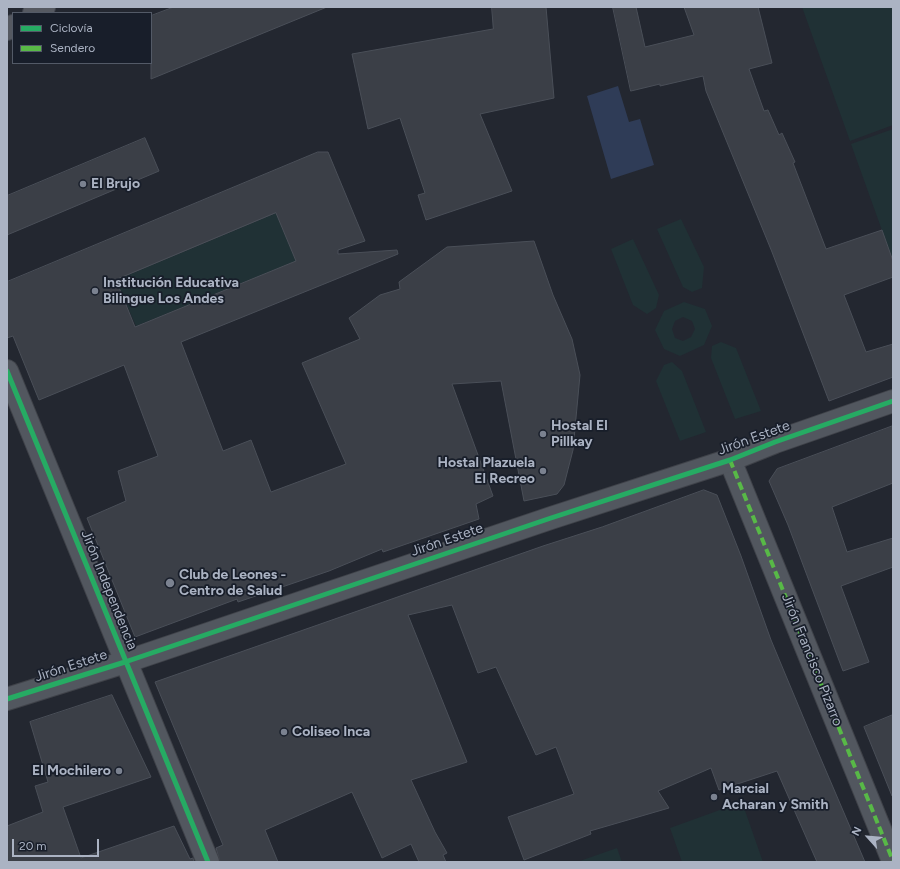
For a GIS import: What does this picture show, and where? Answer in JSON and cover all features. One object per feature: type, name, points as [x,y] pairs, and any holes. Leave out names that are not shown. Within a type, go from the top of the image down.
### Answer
[{"type":"street","name":"Jirón Independencia","points":[[7,371],[208,862]]},
{"type":"street","name":"Jirón Estete","points":[[7,699],[125,662],[550,518],[730,460],[774,442],[893,401]]},
{"type":"street","name":"Jirón Francisco Pizarro","points":[[730,460],[893,861]]},
{"type":"shaded area","points":[[802,7],[893,7],[893,125],[850,141]]},
{"type":"shaded area","points":[[893,129],[893,261],[851,144]]},
{"type":"shaded area","points":[[276,213],[296,261],[136,326],[116,280]]},
{"type":"shaded area","points":[[681,219],[704,267],[702,288],[692,292],[683,287],[657,229]]},
{"type":"shaded area","points":[[633,239],[659,295],[656,308],[647,314],[633,305],[611,249]]},
{"type":"shaded area","points":[[684,302],[705,309],[712,326],[704,345],[680,356],[664,349],[655,330],[664,311]],"holes":[[[683,317],[692,321],[695,329],[691,337],[683,341],[675,338],[672,329],[675,321]]]},
{"type":"shaded area","points":[[721,342],[736,348],[761,411],[735,419],[711,358],[712,346]]},
{"type":"shaded area","points":[[672,362],[682,371],[706,432],[680,441],[656,381],[664,365]]},
{"type":"shaded area","points":[[742,802],[763,862],[682,862],[670,828]]},
{"type":"shaded area","points":[[617,848],[622,862],[577,862]]},
{"type":"water","points":[[618,86],[629,122],[640,119],[654,165],[611,179],[587,96]]},
{"type":"building","points":[[174,7],[327,7],[151,79],[152,16]]},
{"type":"building","points":[[492,7],[546,7],[554,98],[480,114],[512,191],[426,220],[418,195],[425,193],[400,118],[368,129],[352,54],[493,29]]},
{"type":"building","points":[[613,7],[636,7],[645,47],[694,35],[684,7],[758,7],[772,63],[749,69],[764,111],[768,110],[779,135],[782,133],[795,162],[793,163],[826,249],[882,230],[893,261],[893,277],[844,295],[866,352],[893,344],[893,377],[829,401],[772,252],[706,91],[703,76],[631,91]]},
{"type":"building","name":"El Brujo","points":[[145,138],[159,171],[7,235],[7,196]]},
{"type":"building","points":[[318,152],[328,152],[365,241],[338,250],[338,254],[397,250],[398,254],[181,342],[223,451],[251,440],[271,492],[346,464],[302,363],[360,339],[349,318],[380,295],[400,289],[399,282],[447,247],[534,241],[553,295],[572,339],[580,375],[573,450],[564,485],[557,494],[524,501],[501,381],[452,384],[493,496],[476,504],[479,519],[383,552],[382,549],[329,571],[238,602],[237,599],[135,637],[87,518],[126,501],[118,471],[158,456],[124,365],[39,400],[13,336],[7,338],[7,282]],"holes":[[[276,213],[296,261],[135,327],[116,280]]]},
{"type":"building","points":[[893,426],[893,483],[832,507],[847,552],[893,538],[893,567],[841,586],[869,662],[843,671],[788,525],[769,481],[777,469]]},
{"type":"building","points":[[704,490],[717,495],[741,556],[771,640],[865,862],[817,862],[777,771],[719,790],[711,768],[658,791],[669,808],[590,831],[591,834],[524,860],[508,817],[574,794],[556,747],[536,755],[496,667],[478,673],[452,605],[408,615],[467,762],[411,780],[435,832],[447,853],[443,855],[446,862],[419,862],[411,844],[382,858],[352,792],[265,830],[278,862],[220,862],[216,848],[223,845],[155,682],[543,546],[602,527]]},
{"type":"building","points":[[112,695],[151,777],[63,807],[81,858],[174,826],[190,859],[193,858],[194,862],[7,862],[7,826],[43,812],[35,786],[48,782],[30,722]]},
{"type":"building","points":[[893,715],[893,796],[892,796],[864,727]]},
{"type":"marked path","points":[[730,460],[893,861]]},
{"type":"cycle path","points":[[7,371],[208,862]]},
{"type":"cycle path","points":[[7,699],[125,662],[551,518],[730,460],[775,442],[893,401]]},
{"type":"place","name":"El Brujo","points":[[83,184]]},
{"type":"place","name":"Institución Educativa Bilingue Los Andes","points":[[95,291]]},
{"type":"place","name":"Hostal El Pillkay","points":[[543,434]]},
{"type":"place","name":"Hostal Plazuela El Recreo","points":[[543,471]]},
{"type":"place","name":"Club de Leones - Centro de Salud","points":[[170,583]]},
{"type":"place","name":"Coliseo Inca","points":[[284,732]]},
{"type":"place","name":"El Mochilero","points":[[119,771]]},
{"type":"place","name":"Marcial Acharan y Smith","points":[[714,797]]}]
